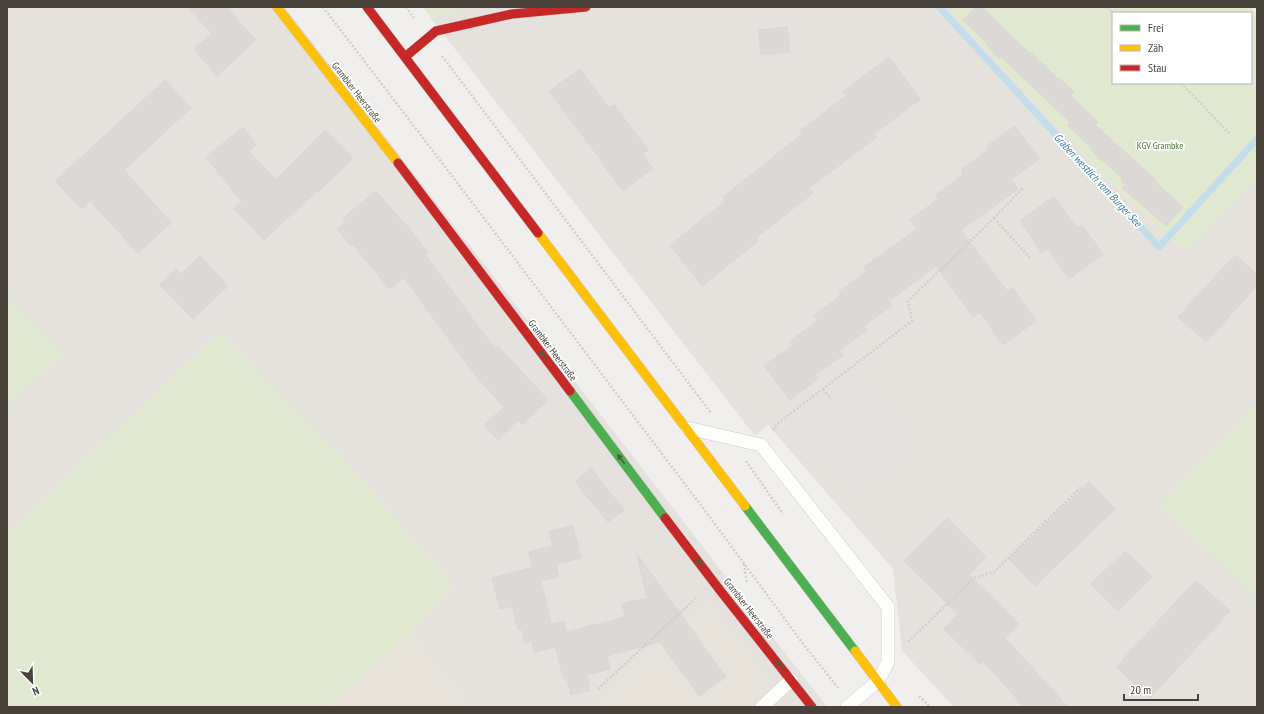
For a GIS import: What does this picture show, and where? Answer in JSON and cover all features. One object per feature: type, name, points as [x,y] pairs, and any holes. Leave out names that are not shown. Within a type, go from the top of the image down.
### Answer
[{"type":"street","name":"Grambker Heerstraße","points":[[277,7],[452,234],[714,581],[812,707]]},
{"type":"street","points":[[367,7],[897,707]]},
{"type":"street","points":[[405,57],[436,31],[512,14],[586,7]]},
{"type":"lane","points":[[687,428],[761,445],[888,607],[888,662],[878,681],[849,705]]},
{"type":"lane","points":[[762,707],[791,680]]},
{"type":"path","points":[[322,7],[465,193],[709,516],[849,705]]},
{"type":"path","points":[[406,7],[729,438],[784,515]]},
{"type":"path","points":[[1182,84],[1232,135]]},
{"type":"path","points":[[761,445],[778,423],[912,321],[908,301],[1024,187]]},
{"type":"path","points":[[994,218],[1030,258]]},
{"type":"path","points":[[823,389],[831,399]]},
{"type":"path","points":[[888,662],[974,578],[994,572],[1081,487]]},
{"type":"path","points":[[598,689],[714,581]]},
{"type":"path","points":[[914,690],[930,707]]},
{"type":"shaded area","points":[[7,7],[285,7],[827,707],[328,707],[412,633],[453,585],[341,456],[219,333],[7,534]]},
{"type":"shaded area","points":[[465,7],[946,7],[1105,177],[1164,233],[1187,250],[1257,178],[1257,707],[954,707],[902,651],[893,569],[768,425],[755,436],[431,18]]},
{"type":"shaded area","points":[[853,373],[910,443],[855,488],[798,418]]},
{"type":"shaded area","points":[[707,599],[792,707],[594,707]]},
{"type":"shaded area","points":[[412,633],[473,707],[328,707]]},
{"type":"green space","points":[[423,7],[465,7],[431,18]]},
{"type":"green space","name":"KGV Grambke","points":[[946,7],[1251,7],[1257,15],[1257,178],[1187,250],[1164,233],[1105,177]]},
{"type":"green space","points":[[7,297],[64,354],[7,406]]},
{"type":"green space","points":[[219,333],[341,456],[453,585],[412,633],[328,707],[7,707],[7,534]]},
{"type":"green space","points":[[1257,403],[1257,599],[1159,505]]},
{"type":"building","points":[[187,7],[226,7],[256,40],[217,76],[194,49],[212,33]]},
{"type":"building","points":[[976,7],[982,7],[1029,53],[1030,52],[1074,92],[1071,96],[1098,122],[1095,125],[1156,180],[1154,181],[1183,207],[1166,226],[1122,188],[1125,185],[1121,181],[1123,179],[1092,151],[1093,150],[1067,125],[1070,122],[1001,57],[1000,59],[987,45],[988,44],[963,20]]},
{"type":"building","points":[[787,27],[790,52],[761,55],[758,30]]},
{"type":"building","points":[[889,57],[920,99],[874,134],[877,137],[809,188],[813,193],[756,238],[758,241],[702,286],[670,245],[726,201],[723,197],[802,134],[800,131],[846,96],[843,91]]},
{"type":"building","points":[[580,69],[609,108],[614,105],[648,150],[642,154],[653,168],[623,191],[549,91]]},
{"type":"building","points":[[165,80],[191,108],[124,170],[171,223],[138,253],[90,201],[82,209],[55,181]]},
{"type":"building","points":[[1015,126],[1040,159],[1011,179],[1018,189],[961,230],[1008,292],[1013,288],[1036,321],[1003,345],[980,312],[973,317],[936,266],[889,301],[892,305],[864,326],[867,330],[839,351],[843,355],[815,375],[818,379],[790,400],[764,366],[793,345],[790,341],[817,321],[814,316],[841,295],[839,292],[867,271],[864,267],[917,229],[910,220],[938,199],[936,195],[964,174],[961,170],[989,149],[987,146]]},
{"type":"building","points":[[243,127],[256,145],[249,151],[276,180],[325,130],[353,158],[318,192],[317,191],[264,240],[234,209],[242,202],[206,157]]},
{"type":"building","points":[[376,191],[404,222],[428,253],[425,255],[495,349],[498,346],[548,400],[522,424],[518,420],[498,440],[484,425],[504,407],[476,376],[404,278],[389,289],[353,244],[351,246],[337,229],[346,221],[343,218]]},
{"type":"building","points":[[1054,196],[1077,228],[1082,225],[1103,254],[1069,279],[1048,249],[1042,253],[1020,221]]},
{"type":"building","points":[[1235,255],[1257,274],[1257,286],[1206,342],[1178,317]]},
{"type":"building","points":[[200,256],[228,286],[193,319],[160,285],[176,269],[181,274]]},
{"type":"building","points":[[591,468],[624,510],[608,522],[575,482]]},
{"type":"building","points":[[1089,482],[1115,509],[1035,586],[1009,559]]},
{"type":"building","points":[[947,518],[986,557],[969,575],[1019,624],[1005,638],[1068,707],[1024,707],[983,661],[980,664],[944,629],[958,614],[904,561]]},
{"type":"building","points":[[573,526],[581,558],[556,564],[559,577],[541,581],[551,624],[564,621],[566,632],[626,617],[622,604],[647,598],[637,554],[726,677],[699,696],[660,642],[607,656],[610,669],[587,675],[590,690],[571,695],[567,678],[564,679],[555,647],[534,652],[532,641],[525,643],[522,629],[518,630],[512,606],[500,609],[492,578],[533,567],[529,552],[553,546],[549,531]]},
{"type":"building","points":[[1125,551],[1152,577],[1118,611],[1091,584]]},
{"type":"building","points":[[1196,580],[1230,611],[1150,698],[1116,667]]},
{"type":"waterway","name":"Graben westlich vom Burger See","points":[[939,7],[1159,247],[1257,139]]},
{"type":"traffic: fast","points":[[570,391],[665,518]]},
{"type":"traffic: fast","points":[[745,506],[855,651]]},
{"type":"traffic: slow","points":[[277,7],[398,163]]},
{"type":"traffic: slow","points":[[538,233],[745,506]]},
{"type":"traffic: slow","points":[[855,651],[897,707]]},
{"type":"traffic: jam","points":[[367,7],[538,233]]},
{"type":"traffic: jam","points":[[405,57],[436,31],[512,14],[586,7]]},
{"type":"traffic: jam","points":[[398,163],[570,391]]},
{"type":"traffic: jam","points":[[665,518],[812,707]]}]
